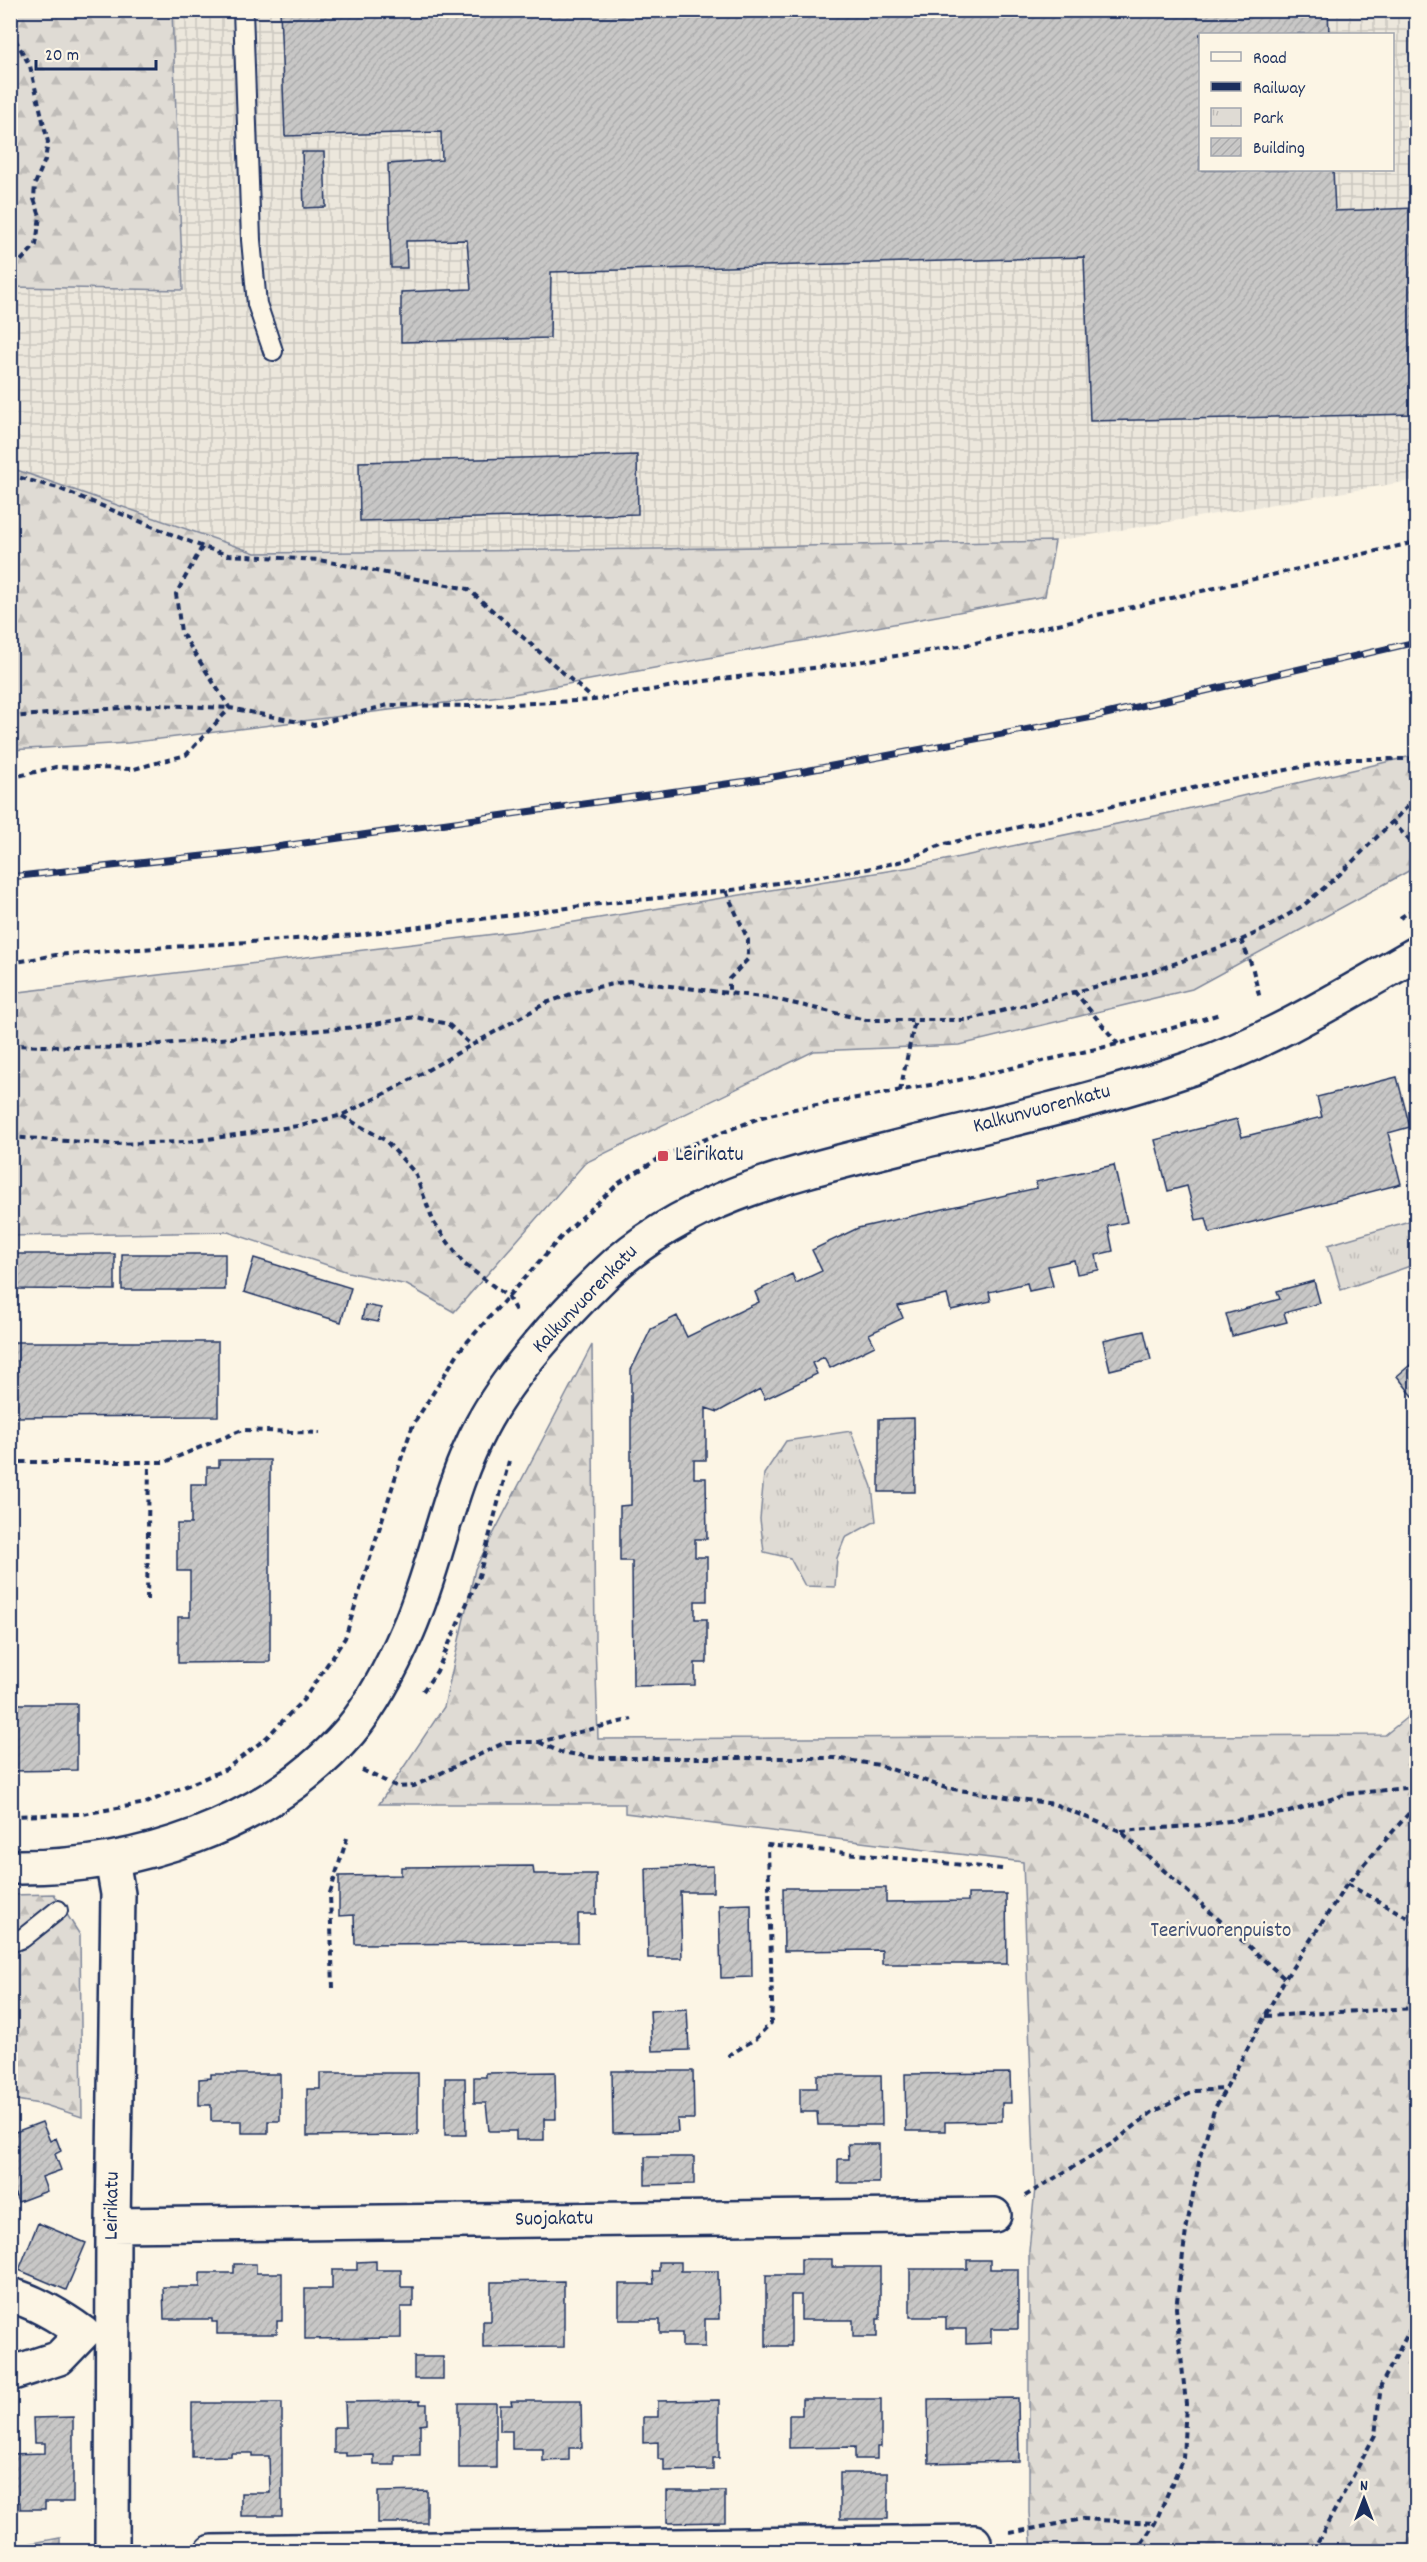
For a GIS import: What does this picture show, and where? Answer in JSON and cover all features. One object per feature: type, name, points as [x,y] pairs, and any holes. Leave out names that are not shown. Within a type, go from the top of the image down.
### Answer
[{"type":"street","name":"Kalkunvuorenkatu","points":[[10,1867],[112,1860],[158,1849],[221,1826],[282,1790],[328,1752],[350,1730],[380,1686],[408,1631],[434,1560],[451,1500],[482,1424],[536,1350],[581,1299],[624,1256],[656,1232],[700,1209],[781,1178],[1063,1107],[1195,1067],[1317,1011],[1416,954]]},
{"type":"street","name":"Leirikatu","points":[[112,1860],[118,1894],[113,2225],[98,2333],[112,2552]]},
{"type":"street","name":"Suojakatu","points":[[113,2225],[994,2215]]},
{"type":"street","points":[[10,2295],[43,2307],[98,2333]]},
{"type":"street","points":[[10,2374],[59,2358],[98,2333]]},
{"type":"street","points":[[212,2552],[974,2542]]},
{"type":"lane","points":[[243,10],[251,240],[257,304],[273,351]]},
{"type":"lane","points":[[10,1943],[23,1938],[58,1910]]},
{"type":"path","points":[[10,30],[30,66],[48,142],[45,160],[35,184],[34,199],[40,216],[36,245],[10,272]]},
{"type":"path","points":[[10,475],[58,488],[228,555],[319,560],[468,589],[594,700]]},
{"type":"path","points":[[10,717],[158,705],[230,708],[314,725],[388,705],[475,706],[594,700],[697,682],[838,665],[966,645],[1416,542]]},
{"type":"path","points":[[203,547],[176,594],[181,632],[230,708]]},
{"type":"path","points":[[10,778],[56,767],[134,769],[186,755],[230,708]]},
{"type":"path","points":[[10,963],[56,955],[357,935],[590,905],[726,891],[867,869],[903,861],[941,845],[1202,786],[1344,759],[1416,759]]},
{"type":"path","points":[[10,1137],[111,1144],[187,1142],[304,1125],[342,1116],[546,1003],[582,990],[629,981],[770,998],[866,1020],[967,1020],[1148,973],[1241,940],[1265,929],[1304,905],[1339,875],[1416,798]]},
{"type":"path","points":[[1392,821],[1416,848]]},
{"type":"path","points":[[726,891],[748,940],[748,959],[729,979],[729,992]]},
{"type":"path","points":[[1395,922],[1416,907]]},
{"type":"path","points":[[1241,940],[1252,966],[1260,1002],[1271,997]]},
{"type":"path","points":[[1074,991],[1118,1044]]},
{"type":"path","points":[[10,1816],[83,1814],[146,1803],[226,1769],[265,1739],[304,1699],[345,1638],[413,1425],[460,1350],[562,1236],[618,1183],[663,1156],[762,1118],[794,1109],[900,1091],[1118,1044],[1227,1012]]},
{"type":"path","points":[[10,1045],[115,1048],[357,1028],[415,1017],[448,1024],[470,1044]]},
{"type":"path","points":[[900,1091],[915,1020]]},
{"type":"path","points":[[342,1116],[385,1140],[415,1173],[434,1223],[464,1264],[508,1297]]},
{"type":"path","points":[[10,1462],[165,1462],[242,1430],[320,1433]]},
{"type":"path","points":[[418,1699],[437,1671],[479,1576],[512,1454]]},
{"type":"path","points":[[147,1600],[149,1462]]},
{"type":"path","points":[[362,1770],[398,1787],[414,1786],[506,1742],[539,1742],[632,1719]]},
{"type":"path","points":[[539,1742],[560,1752],[597,1758],[823,1758],[879,1765],[946,1788],[1054,1804],[1120,1831],[1285,1979]]},
{"type":"path","points":[[353,1777],[369,1761]]},
{"type":"path","points":[[1120,1831],[1203,1825],[1289,1812],[1347,1794],[1416,1787]]},
{"type":"path","points":[[1136,2552],[1155,2523],[1183,2458],[1185,2404],[1176,2308],[1185,2231],[1200,2157],[1214,2110],[1285,1979],[1347,1884],[1416,1805]]},
{"type":"path","points":[[333,1988],[330,1893],[347,1838]]},
{"type":"path","points":[[729,2056],[755,2039],[771,2022],[768,1845],[1002,1869]]},
{"type":"path","points":[[1347,1884],[1416,1922]]},
{"type":"path","points":[[1264,2016],[1416,2008]]},
{"type":"path","points":[[994,2215],[1113,2143],[1151,2113],[1195,2091],[1225,2089]]},
{"type":"path","points":[[1317,2552],[1316,2545],[1376,2435],[1381,2385],[1416,2318]]},
{"type":"path","points":[[974,2542],[1023,2529],[1083,2519],[1155,2523]]},
{"type":"shaded area","points":[[172,11],[1416,11],[1416,480],[1055,541],[658,549],[255,553],[11,468],[11,287],[182,289]]},
{"type":"green space","points":[[11,10],[172,11],[183,290],[11,287]]},
{"type":"green space","points":[[11,468],[255,553],[658,549],[1055,541],[1045,596],[508,695],[128,743],[11,750]]},
{"type":"green space","points":[[1416,755],[1416,867],[1192,989],[960,1045],[814,1051],[585,1163],[454,1312],[407,1285],[348,1272],[228,1232],[11,1236],[11,993],[519,931],[912,867],[1174,812]]},
{"type":"green space","points":[[1416,1219],[1416,1264],[1341,1290],[1328,1245]]},
{"type":"green space","name":"Teerivuorenpuisto","points":[[592,1345],[598,1739],[1385,1735],[1416,1710],[1416,2551],[1032,2551],[1029,2513],[1029,2251],[1035,2188],[1023,1862],[625,1813],[625,1804],[379,1804],[444,1707],[475,1569]]},
{"type":"green space","points":[[851,1431],[872,1487],[876,1521],[845,1538],[837,1558],[835,1587],[805,1586],[790,1558],[764,1552],[760,1519],[764,1474],[786,1441]]},
{"type":"green space","points":[[54,1894],[80,1935],[82,2117],[45,2105],[11,2099],[11,1895]]},
{"type":"green space","points":[[60,2538],[60,2551],[11,2551],[11,2547]]},
{"type":"building","points":[[280,10],[1328,10],[1329,33],[1199,33],[1199,171],[1333,171],[1335,211],[1416,208],[1416,414],[1090,421],[1084,257],[551,272],[550,338],[401,342],[401,292],[471,289],[467,240],[406,241],[407,268],[391,268],[388,164],[442,160],[441,132],[285,136]]},
{"type":"building","points":[[302,152],[324,152],[326,207],[304,208]]},
{"type":"building","points":[[637,455],[638,514],[360,521],[359,462]]},
{"type":"building","points":[[1397,1077],[1410,1127],[1388,1133],[1401,1184],[1210,1233],[1206,1218],[1196,1220],[1187,1186],[1168,1191],[1155,1140],[1237,1119],[1242,1137],[1322,1117],[1317,1097]]},
{"type":"building","points":[[1114,1165],[1127,1222],[1108,1226],[1113,1251],[1096,1255],[1099,1270],[1077,1274],[1074,1260],[1048,1266],[1053,1286],[1029,1291],[1027,1283],[989,1292],[991,1301],[951,1310],[947,1295],[898,1306],[903,1318],[869,1334],[875,1346],[830,1368],[824,1357],[812,1363],[817,1374],[765,1399],[760,1389],[718,1412],[706,1408],[706,1460],[694,1460],[694,1478],[706,1478],[707,1539],[695,1539],[695,1557],[707,1557],[707,1601],[695,1601],[695,1619],[707,1619],[707,1663],[695,1663],[695,1685],[633,1686],[632,1561],[620,1561],[620,1506],[631,1505],[631,1370],[651,1329],[677,1316],[687,1337],[759,1302],[755,1292],[792,1274],[796,1283],[822,1271],[812,1250],[858,1228],[1037,1188],[1036,1182]]},
{"type":"building","points":[[16,1254],[115,1254],[115,1290],[15,1289]]},
{"type":"building","points":[[122,1254],[225,1254],[225,1290],[122,1290]]},
{"type":"building","points":[[254,1258],[351,1288],[341,1322],[244,1292]]},
{"type":"building","points":[[1314,1281],[1320,1303],[1284,1313],[1287,1322],[1232,1336],[1226,1314],[1280,1299],[1277,1291]]},
{"type":"building","points":[[365,1305],[381,1308],[378,1322],[362,1319]]},
{"type":"building","points":[[1144,1331],[1151,1360],[1110,1370],[1103,1340]]},
{"type":"building","points":[[10,1342],[218,1342],[218,1416],[10,1417]]},
{"type":"building","points":[[1416,1360],[1416,1400],[1397,1376]]},
{"type":"building","points":[[914,1418],[915,1492],[879,1492],[879,1419]]},
{"type":"building","points":[[219,1460],[270,1460],[270,1662],[178,1663],[178,1617],[190,1617],[190,1571],[177,1571],[177,1524],[191,1524],[191,1484],[207,1484],[207,1467],[219,1467]]},
{"type":"building","points":[[10,1704],[77,1704],[77,1770],[10,1771]]},
{"type":"building","points":[[533,1866],[534,1874],[596,1874],[596,1914],[578,1914],[578,1943],[355,1944],[354,1915],[339,1916],[339,1876],[401,1875],[401,1867]]},
{"type":"building","points":[[713,1866],[713,1892],[680,1892],[682,1958],[648,1958],[646,1868]]},
{"type":"building","points":[[783,1888],[886,1888],[886,1902],[968,1901],[968,1894],[1006,1894],[1007,1964],[882,1964],[882,1950],[784,1951]]},
{"type":"building","points":[[751,1904],[752,1977],[721,1978],[719,1905]]},
{"type":"building","points":[[687,2009],[689,2050],[652,2051],[650,2011]]},
{"type":"building","points":[[612,2071],[693,2071],[694,2119],[677,2119],[678,2132],[613,2133]]},
{"type":"building","points":[[555,2072],[556,2119],[544,2119],[544,2140],[516,2140],[516,2131],[489,2131],[486,2103],[474,2103],[474,2077],[486,2077],[486,2073]]},
{"type":"building","points":[[320,2073],[418,2073],[418,2135],[307,2136],[307,2089],[320,2089]]},
{"type":"building","points":[[1010,2073],[1011,2103],[1002,2103],[1002,2121],[945,2122],[945,2131],[906,2131],[905,2074]]},
{"type":"building","points":[[211,2074],[280,2074],[280,2121],[268,2121],[268,2133],[242,2133],[242,2121],[211,2121],[211,2105],[199,2105],[199,2079],[211,2078]]},
{"type":"building","points":[[817,2075],[881,2075],[882,2125],[818,2125],[817,2112],[800,2112],[800,2088],[817,2088]]},
{"type":"building","points":[[445,2078],[465,2078],[466,2135],[445,2135]]},
{"type":"building","points":[[42,2122],[50,2141],[56,2138],[61,2151],[55,2154],[61,2170],[42,2177],[47,2191],[18,2202],[13,2189],[10,2189],[10,2134]]},
{"type":"building","points":[[848,2144],[879,2144],[879,2183],[838,2183],[838,2159],[849,2159]]},
{"type":"building","points":[[645,2157],[694,2157],[694,2184],[645,2185]]},
{"type":"building","points":[[38,2223],[86,2243],[66,2290],[19,2270]]},
{"type":"building","points":[[801,2259],[832,2259],[832,2267],[880,2267],[880,2319],[877,2319],[877,2337],[853,2337],[853,2320],[801,2320],[801,2295],[791,2295],[791,2346],[766,2346],[766,2275],[801,2275]]},
{"type":"building","points":[[967,2260],[990,2260],[990,2269],[1018,2269],[1018,2329],[991,2329],[991,2343],[966,2344],[966,2329],[946,2329],[946,2317],[910,2317],[910,2269],[967,2269]]},
{"type":"building","points":[[376,2261],[376,2270],[401,2270],[401,2287],[413,2287],[413,2307],[401,2307],[401,2338],[305,2339],[305,2289],[332,2289],[332,2270],[357,2270],[357,2262]]},
{"type":"building","points":[[659,2262],[681,2262],[681,2271],[718,2271],[719,2319],[705,2319],[705,2347],[682,2347],[682,2333],[660,2333],[660,2320],[619,2320],[619,2284],[654,2284],[653,2271],[659,2271]]},
{"type":"building","points":[[234,2264],[256,2264],[256,2273],[282,2273],[282,2321],[277,2321],[277,2334],[217,2334],[217,2322],[212,2322],[212,2319],[164,2319],[163,2287],[200,2287],[200,2273],[234,2273]]},
{"type":"building","points":[[564,2281],[564,2347],[483,2348],[483,2321],[491,2321],[491,2282]]},
{"type":"building","points":[[414,2357],[443,2357],[443,2379],[414,2379]]},
{"type":"building","points":[[1018,2398],[1019,2461],[929,2463],[928,2399]]},
{"type":"building","points":[[802,2399],[881,2399],[881,2447],[877,2447],[877,2459],[855,2459],[855,2447],[789,2448],[789,2415],[802,2415]]},
{"type":"building","points":[[719,2400],[719,2458],[713,2458],[713,2470],[664,2471],[664,2459],[658,2459],[658,2442],[643,2443],[643,2417],[658,2417],[658,2401]]},
{"type":"building","points":[[420,2401],[420,2404],[427,2404],[427,2424],[420,2425],[420,2455],[395,2455],[395,2465],[374,2465],[374,2455],[346,2456],[346,2453],[334,2453],[334,2427],[346,2427],[345,2402]]},
{"type":"building","points":[[511,2401],[581,2401],[582,2448],[569,2448],[569,2460],[543,2461],[543,2449],[512,2449],[512,2431],[500,2431],[500,2405],[512,2405]]},
{"type":"building","points":[[192,2403],[282,2403],[282,2516],[241,2516],[241,2493],[270,2493],[269,2456],[231,2453],[231,2456],[192,2457]]},
{"type":"building","points":[[459,2403],[496,2403],[496,2468],[459,2468]]},
{"type":"building","points":[[73,2417],[73,2502],[45,2502],[45,2509],[20,2509],[20,2502],[10,2502],[10,2454],[45,2453],[45,2443],[34,2443],[33,2418]]},
{"type":"building","points":[[840,2473],[888,2473],[888,2519],[840,2519]]},
{"type":"building","points":[[427,2491],[427,2523],[378,2523],[378,2492]]},
{"type":"building","points":[[667,2491],[725,2491],[725,2522],[667,2523]]},
{"type":"railway","points":[[10,877],[240,852],[762,779],[1093,717],[1416,642]]},
{"type":"place","name":"Leirikatu","points":[[663,1156]]}]
